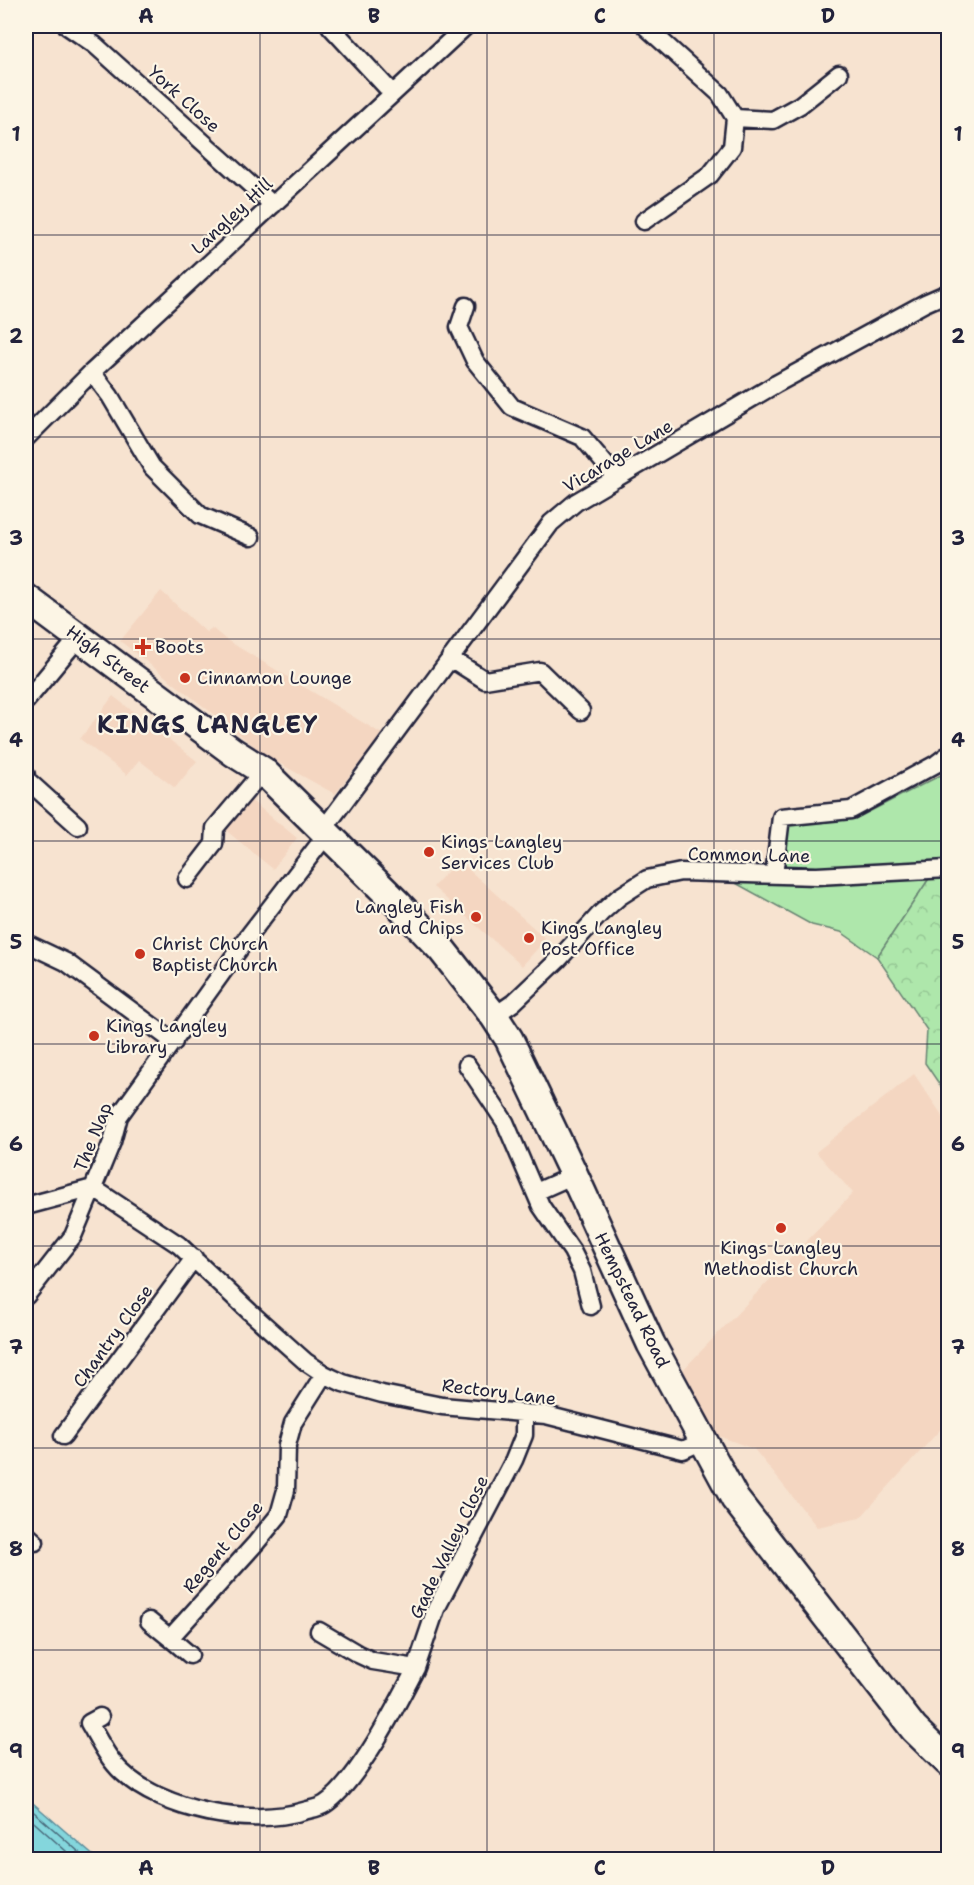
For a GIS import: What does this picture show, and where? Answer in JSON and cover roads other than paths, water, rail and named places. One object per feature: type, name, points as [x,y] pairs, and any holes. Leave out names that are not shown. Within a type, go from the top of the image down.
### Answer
[{"type":"main road","name":"High Street","points":[[26,598],[233,752],[263,771],[325,832]]},
{"type":"main road","name":"Hempstead Road","points":[[325,832],[442,950],[494,1016],[509,1039],[651,1344],[735,1499],[914,1729],[948,1762]]},
{"type":"street","name":"York Close","points":[[67,26],[96,45],[273,205]]},
{"type":"street","points":[[330,26],[392,93]]},
{"type":"street","name":"Langley Hill","points":[[26,438],[92,372],[466,26]]},
{"type":"street","points":[[644,221],[710,175],[732,147],[735,118],[720,94],[645,26]]},
{"type":"street","points":[[735,118],[773,120],[800,105],[839,74]]},
{"type":"street","name":"Vicarage Lane","points":[[325,832],[450,658],[551,524],[576,502],[776,384],[925,303],[948,293]]},
{"type":"street","points":[[466,306],[459,327],[475,361],[512,407],[582,437],[617,478]]},
{"type":"street","points":[[92,372],[110,396],[152,467],[200,515],[250,537]]},
{"type":"street","points":[[26,701],[79,637]]},
{"type":"street","points":[[450,658],[485,680],[540,671],[581,711]]},
{"type":"street","points":[[774,875],[781,817],[851,810],[936,764],[948,754]]},
{"type":"street","points":[[188,879],[214,844],[215,828],[263,771]]},
{"type":"street","points":[[26,776],[26,779],[78,826]]},
{"type":"street","name":"The Nap","points":[[324,1374],[306,1362],[179,1245],[93,1188],[112,1142],[119,1116],[325,832]]},
{"type":"street","name":"Common Lane","points":[[494,1016],[513,1003],[558,960],[601,913],[619,897],[647,879],[681,872],[817,876],[948,869]]},
{"type":"street","points":[[26,943],[66,962],[174,1041]]},
{"type":"street","points":[[467,1065],[506,1122],[541,1206],[572,1251],[582,1271],[591,1306]]},
{"type":"street","points":[[536,1192],[574,1175]]},
{"type":"street","points":[[26,1206],[93,1188]]},
{"type":"street","points":[[26,1296],[73,1236],[93,1188]]},
{"type":"street","name":"Chantry Close","points":[[63,1436],[194,1258]]},
{"type":"street","name":"Rectory Lane","points":[[324,1374],[343,1383],[382,1394],[442,1406],[546,1415],[683,1450],[705,1440]]},
{"type":"street","name":"Regent Close","points":[[170,1638],[279,1515],[286,1490],[286,1445],[293,1423],[324,1374]]},
{"type":"street","name":"Gade Valley Close","points":[[89,1723],[122,1772],[146,1790],[172,1802],[238,1817],[296,1814],[324,1805],[343,1789],[399,1701],[416,1668],[436,1608],[517,1452],[524,1435],[524,1413]]},
{"type":"street","points":[[149,1621],[190,1655]]},
{"type":"street","points":[[320,1631],[374,1661],[416,1668]]},
{"type":"water","points":[[26,1797],[97,1859],[33,1859],[26,1853]]},
{"type":"place","name":"Boots","points":[[143,647]]},
{"type":"place","name":"Cinnamon Lounge","points":[[185,678]]},
{"type":"place","name":"Kings Langley Services Club","points":[[429,852]]},
{"type":"place","name":"Langley Fish and Chips","points":[[476,917]]},
{"type":"place","name":"Kings Langley Post Office","points":[[529,938]]},
{"type":"place","name":"Christ Church Baptist Church","points":[[140,954]]},
{"type":"place","name":"Kings Langley Library","points":[[94,1036]]},
{"type":"place","name":"Kings Langley Methodist Church","points":[[781,1228]]},
{"type":"district","name":"KINGS LANGLEY","points":[[208,725]]}]
